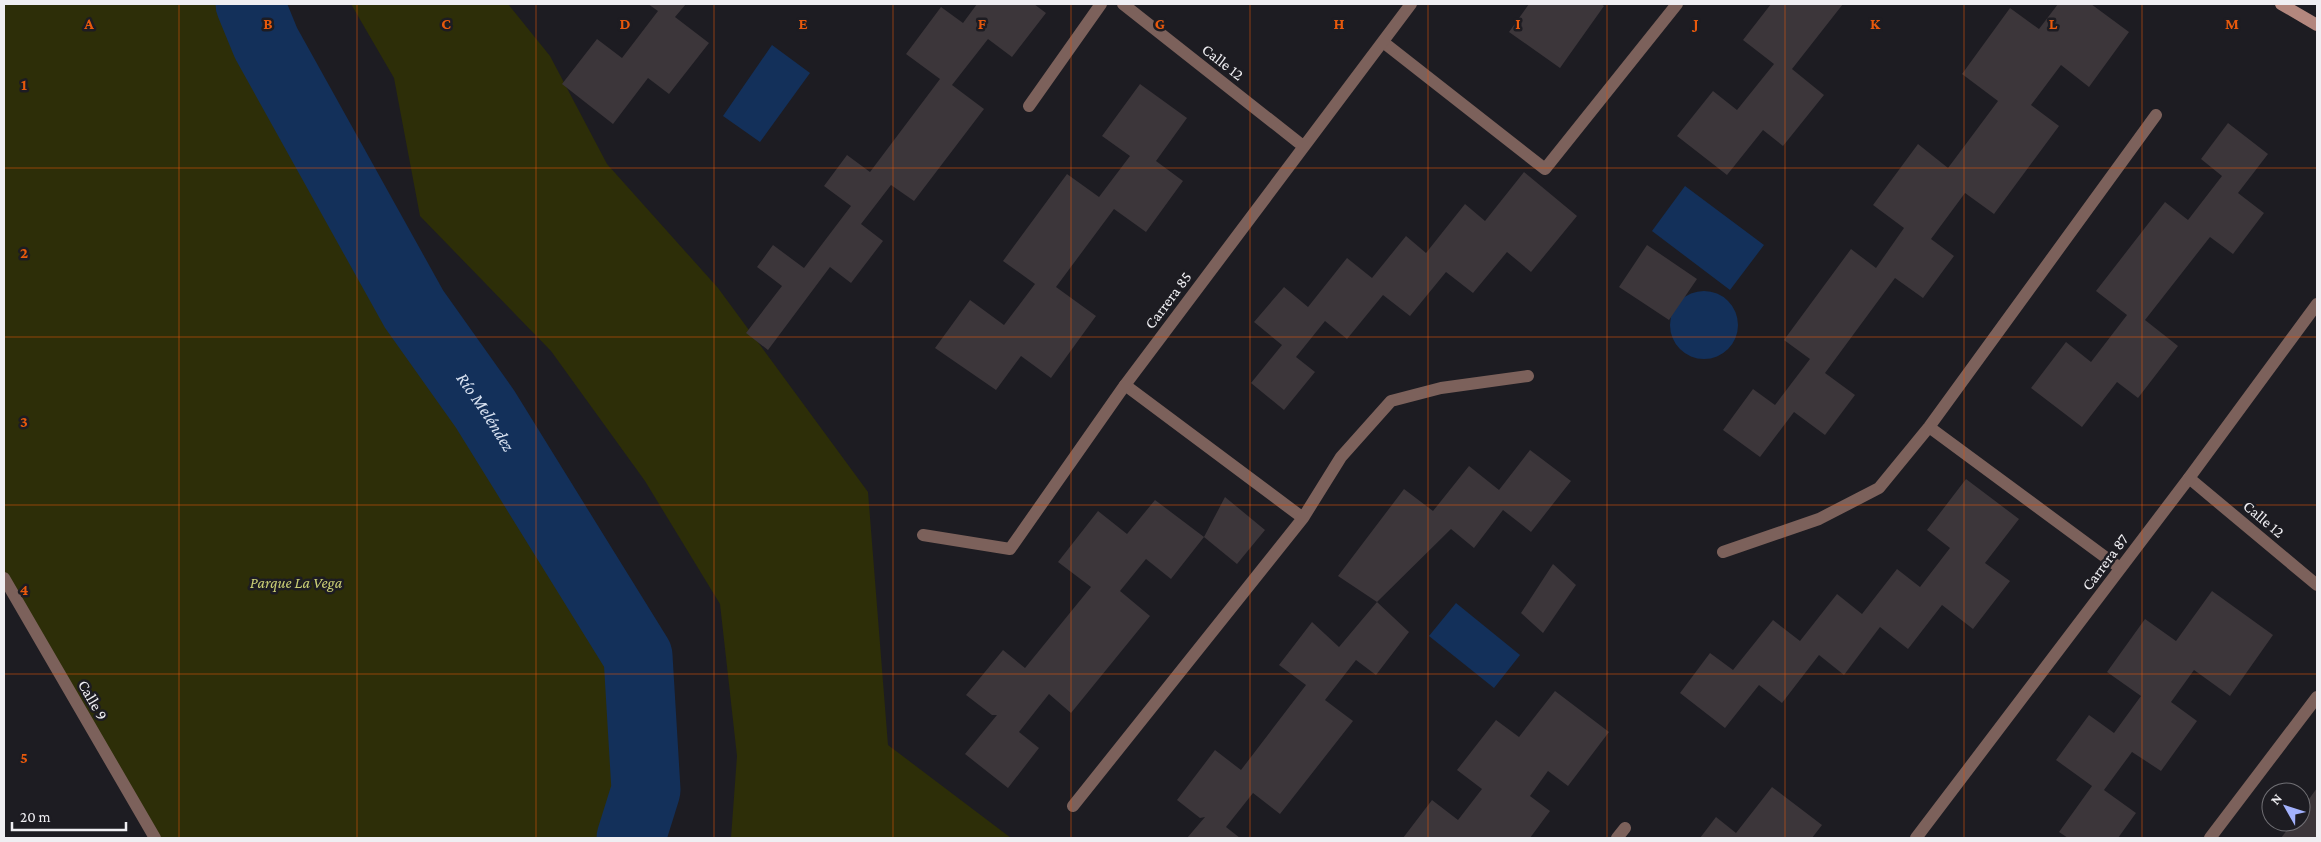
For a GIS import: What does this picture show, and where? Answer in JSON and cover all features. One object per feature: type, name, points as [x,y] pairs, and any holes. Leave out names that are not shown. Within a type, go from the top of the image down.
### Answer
[{"type":"main road","points":[[2281,4],[2317,25]]},
{"type":"street","points":[[1029,106],[1102,4]]},
{"type":"street","name":"Carrera 85","points":[[923,534],[1010,549],[1125,385],[1411,4]]},
{"type":"street","points":[[1382,42],[1545,169],[1677,4]]},
{"type":"street","name":"Calle 12","points":[[1130,6],[1304,146]]},
{"type":"street","points":[[1723,552],[1819,519],[1880,488],[1929,427],[2156,115]]},
{"type":"street","name":"Carrera 87","points":[[1916,838],[2189,478],[2317,304]]},
{"type":"street","points":[[1073,806],[1303,518],[1341,457],[1391,401],[1441,388],[1528,376]]},
{"type":"street","points":[[1125,385],[1303,518]]},
{"type":"street","points":[[1929,427],[2120,568]]},
{"type":"street","name":"Calle 12","points":[[2189,478],[2317,585]]},
{"type":"street","name":"Calle 9","points":[[4,578],[155,838]]},
{"type":"street","points":[[2210,838],[2317,696]]},
{"type":"street","points":[[1617,838],[1625,828]]},
{"type":"green space","name":"Parque La Vega","points":[[4,4],[250,4],[266,43],[414,309],[485,409],[638,656],[646,790],[631,838],[155,838],[4,578]]},
{"type":"green space","points":[[351,4],[508,4],[550,56],[607,164],[718,288],[868,492],[888,745],[1011,838],[731,838],[737,756],[720,604],[645,481],[551,351],[420,216],[394,78]]},
{"type":"water","points":[[772,45],[810,73],[760,142],[723,116]]},
{"type":"water","points":[[1685,186],[1764,245],[1730,290],[1652,231]]},
{"type":"water","points":[[1704,291],[1717,294],[1728,301],[1735,312],[1738,325],[1735,338],[1728,349],[1717,356],[1704,359],[1691,356],[1680,349],[1673,338],[1670,325],[1673,312],[1680,301],[1691,294]]},
{"type":"water","points":[[1456,603],[1520,655],[1494,688],[1429,636]]},
{"type":"building","points":[[648,4],[686,4],[675,17],[709,43],[669,94],[648,78],[613,124],[562,84],[597,39],[622,58],[658,11]]},
{"type":"building","points":[[977,4],[1034,4],[1046,13],[1012,57],[988,39],[952,85],[984,109],[914,201],[891,185],[861,224],[883,241],[851,283],[830,267],[768,350],[746,333],[782,286],[757,267],[773,245],[804,268],[851,206],[824,186],[847,155],[870,172],[940,79],[906,54],[941,7],[963,23]]},
{"type":"building","points":[[1529,4],[1601,4],[1604,6],[1560,68],[1509,32]]},
{"type":"building","points":[[1771,4],[1843,4],[1792,69],[1824,95],[1783,146],[1763,130],[1727,175],[1677,136],[1713,91],[1737,110],[1774,64],[1743,40]]},
{"type":"building","points":[[2058,4],[2091,4],[2129,32],[2089,87],[2061,65],[2031,105],[2059,126],[1994,214],[1965,193],[1931,239],[1954,256],[1923,298],[1895,278],[1825,373],[1855,395],[1825,435],[1794,412],[1760,457],[1723,430],[1753,389],[1775,405],[1810,359],[1784,340],[1851,249],[1876,268],[1904,228],[1873,205],[1918,144],[1948,168],[1998,101],[1962,74],[2010,8],[2039,29]]},
{"type":"building","points":[[1140,84],[1187,118],[1156,161],[1183,181],[1146,232],[1114,209],[1056,287],[1096,316],[1051,378],[1021,356],[996,390],[935,348],[970,300],[1004,325],[1035,284],[1003,261],[1067,174],[1099,197],[1130,156],[1102,136]]},
{"type":"building","points":[[2228,123],[2268,154],[2238,193],[2264,213],[2233,254],[2210,237],[2145,320],[2178,346],[2138,398],[2117,382],[2082,427],[2031,388],[2066,342],[2091,362],[2127,315],[2096,291],[2165,202],[2188,220],[2222,176],[2201,159]]},
{"type":"building","points":[[1524,172],[1577,216],[1531,272],[1507,252],[1473,293],[1446,272],[1410,316],[1383,295],[1347,339],[1325,321],[1296,357],[1315,372],[1284,410],[1251,383],[1282,345],[1254,322],[1284,287],[1308,307],[1347,258],[1372,278],[1406,236],[1426,253],[1465,204],[1485,221]]},
{"type":"building","points":[[1647,245],[1697,279],[1669,320],[1619,287]]},
{"type":"building","points":[[1530,450],[1571,481],[1531,532],[1503,510],[1474,548],[1451,529],[1377,602],[1338,576],[1404,489],[1433,511],[1469,466],[1499,490]]},
{"type":"building","points":[[1966,479],[2019,519],[1985,563],[2010,581],[1973,629],[1942,605],[1908,649],[1880,627],[1844,675],[1819,655],[1782,703],[1759,685],[1725,728],[1680,693],[1710,653],[1733,670],[1773,620],[1800,641],[1837,594],[1862,614],[1897,569],[1920,587],[1950,548],[1927,530]]},
{"type":"building","points":[[1225,497],[1265,530],[1237,564],[1204,537]]},
{"type":"building","points":[[1155,500],[1204,537],[1171,579],[1146,559],[1120,591],[1150,616],[1071,713],[1049,694],[1019,732],[1039,748],[1008,788],[965,754],[997,715],[992,715],[966,695],[1003,650],[1025,668],[1091,587],[1058,562],[1098,511],[1127,534]]},
{"type":"building","points":[[1553,564],[1576,585],[1543,633],[1521,613]]},
{"type":"building","points":[[2212,591],[2273,635],[2230,696],[2194,670],[2171,702],[2197,721],[2161,771],[2132,752],[2104,790],[2136,813],[2118,838],[2068,838],[2059,832],[2092,786],[2056,760],[2089,715],[2114,733],[2141,696],[2107,672],[2145,619],[2176,641]]},
{"type":"building","points":[[1377,602],[1409,632],[1376,675],[1356,660],[1325,700],[1353,721],[1280,814],[1253,793],[1226,827],[1240,838],[1187,838],[1205,817],[1200,818],[1177,800],[1215,750],[1241,770],[1306,685],[1279,665],[1312,622],[1339,647]]},
{"type":"building","points":[[1555,691],[1609,732],[1568,786],[1548,771],[1530,796],[1550,811],[1530,838],[1403,838],[1432,800],[1458,820],[1482,789],[1457,770],[1496,720],[1519,737]]},
{"type":"building","points":[[1772,787],[1822,825],[1812,838],[1700,838],[1716,817],[1736,833]]},
{"type":"building","points":[[2317,788],[2317,838],[2281,838],[2286,832],[2311,832],[2311,796]]},
{"type":"waterway","name":"Río Meléndez","points":[[250,4],[266,43],[414,309],[485,409],[638,656],[646,790],[631,838]]}]
